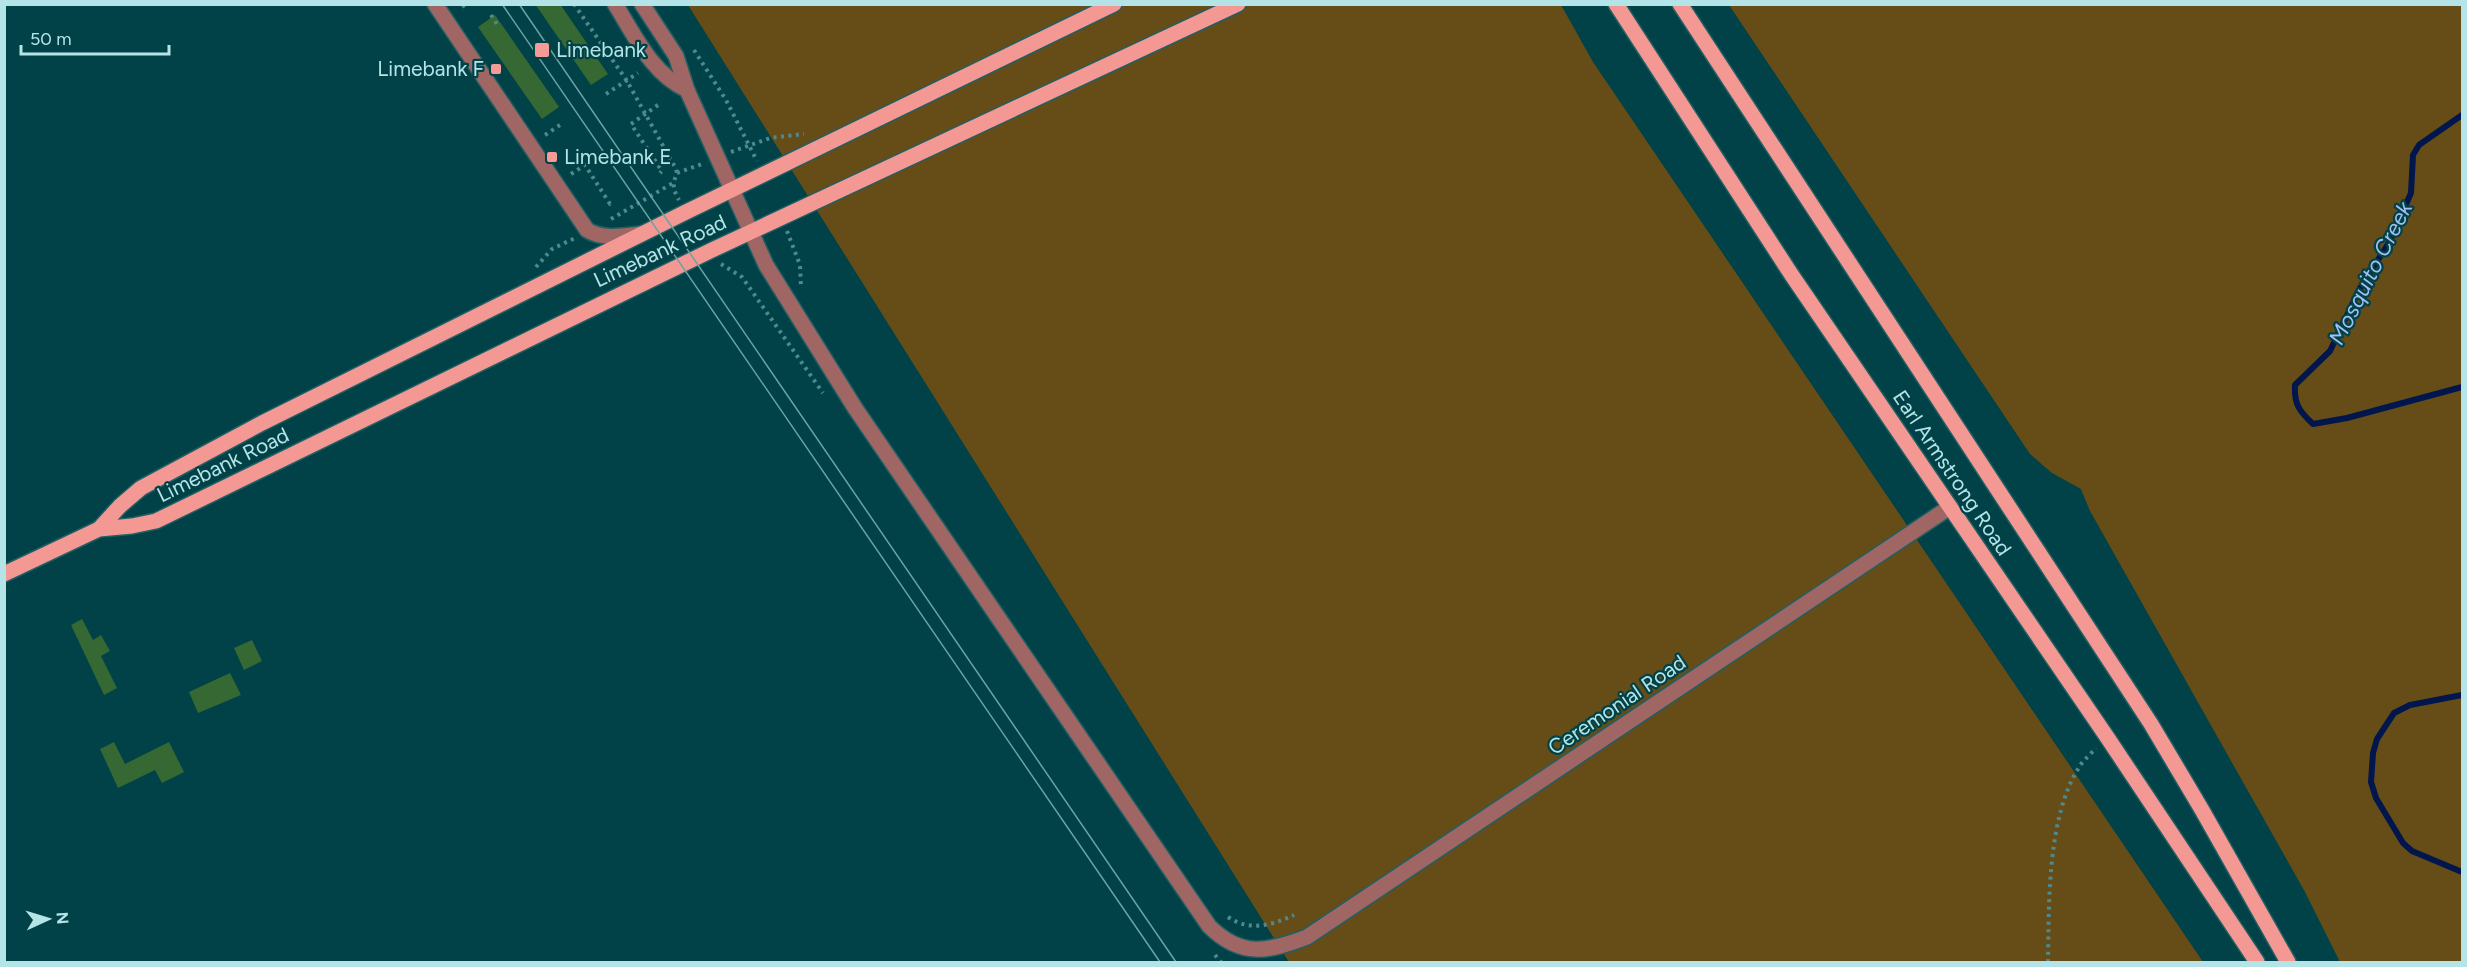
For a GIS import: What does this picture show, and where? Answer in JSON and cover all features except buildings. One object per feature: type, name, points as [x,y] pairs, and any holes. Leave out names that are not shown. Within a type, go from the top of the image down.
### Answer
[{"type":"main road","name":"Limebank Road","points":[[99,529],[141,488],[221,444],[731,190],[1114,4]]},
{"type":"main road","name":"Limebank Road","points":[[4,574],[99,529],[156,521],[749,232],[784,224],[1238,4]]},
{"type":"main road","name":"Earl Armstrong Road","points":[[1616,4],[1785,265],[2257,963]]},
{"type":"main road","name":"Earl Armstrong Road","points":[[1680,4],[2151,724],[2288,963]]},
{"type":"lane","points":[[435,4],[583,234],[615,237],[647,233]]},
{"type":"lane","points":[[615,4],[653,64],[667,78],[687,90]]},
{"type":"lane","name":"Ceremonial Road","points":[[642,4],[675,56],[687,90],[749,232],[766,265],[855,408],[1209,926],[1222,939],[1249,949],[1280,947],[1307,937],[1950,507]]},
{"type":"path","points":[[574,4],[627,81],[677,173]]},
{"type":"path","points":[[491,15],[497,24]]},
{"type":"path","points":[[688,41],[726,100],[763,175]]},
{"type":"path","points":[[606,94],[638,73]]},
{"type":"path","points":[[658,105],[631,124],[662,171],[660,173]]},
{"type":"path","points":[[545,135],[560,125]]},
{"type":"path","points":[[737,149],[770,138],[812,134]]},
{"type":"path","points":[[571,174],[585,165],[610,204],[613,202]]},
{"type":"path","points":[[673,190],[677,173],[686,170]]},
{"type":"path","points":[[583,234],[673,183]]},
{"type":"path","points":[[2048,963],[2050,874],[2064,799],[2078,768],[2106,737]]},
{"type":"shaded area","points":[[688,5],[1561,5],[1593,62],[2203,962],[1289,962]]},
{"type":"shaded area","points":[[1729,5],[2462,5],[2462,962],[2340,962],[2305,892],[2090,511],[2081,489],[2052,473],[2030,454]]},
{"type":"waterway","name":"Mosquito Creek","points":[[2462,115],[2419,145],[2413,155],[2411,193],[2390,241],[2360,288],[2330,351],[2295,385],[2295,397],[2298,407],[2313,424],[2347,418],[2462,387]]},
{"type":"waterway","name":"Mosquito Creek","points":[[2462,695],[2410,705],[2394,713],[2377,739],[2373,753],[2371,782],[2376,798],[2403,843],[2412,851],[2462,872]]},
{"type":"tram line","points":[[502,4],[1160,962]]},
{"type":"tram line","points":[[519,4],[1176,962]]},
{"type":"place","name":"Limebank","points":[[542,50]]},
{"type":"place","name":"Limebank F","points":[[496,69]]},
{"type":"place","name":"Limebank E","points":[[552,157]]}]
